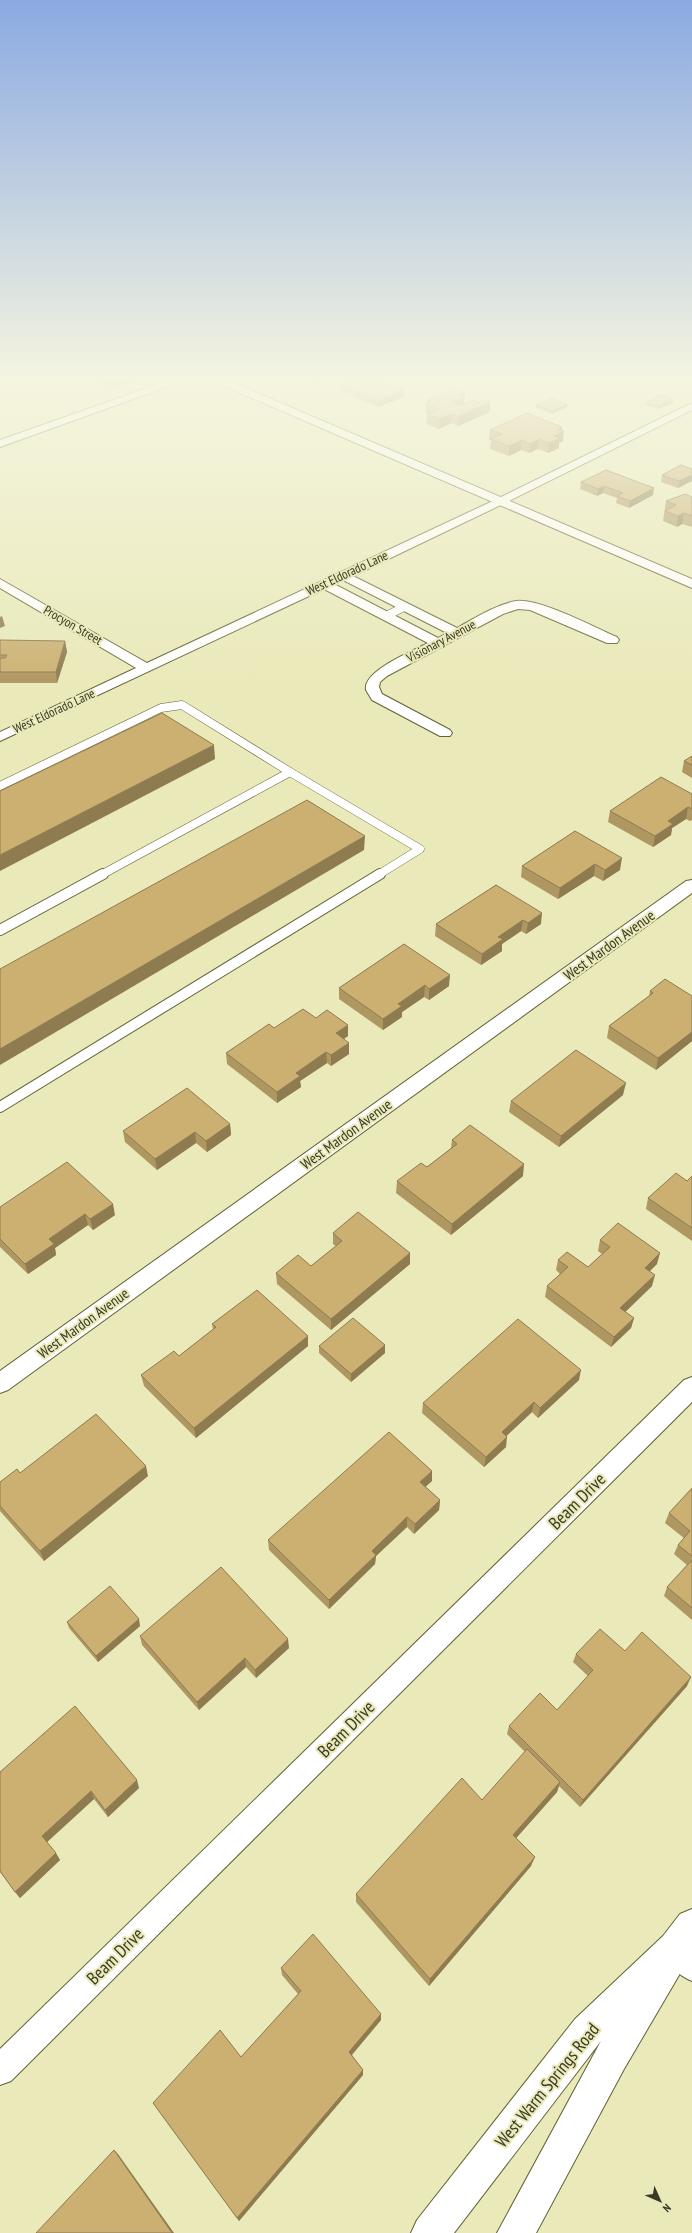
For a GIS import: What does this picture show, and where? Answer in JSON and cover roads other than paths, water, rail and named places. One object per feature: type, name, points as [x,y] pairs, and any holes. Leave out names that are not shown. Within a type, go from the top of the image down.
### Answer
[{"type":"main road","points":[[455,481],[692,584]]},
{"type":"main road","name":"West Warm Springs Road","points":[[430,2233],[587,2031],[686,1947]]},
{"type":"main road","name":"West Warm Springs Road","points":[[516,2233],[612,2057],[686,1947]]},
{"type":"street","name":"West Eldorado Lane","points":[[0,737],[542,481]]},
{"type":"street","points":[[342,576],[457,633]]},
{"type":"street","name":"Procyon Street","points":[[0,583],[146,668]]},
{"type":"street","points":[[324,584],[438,643]]},
{"type":"street","name":"Visionary Avenue","points":[[445,733],[377,697],[371,686],[374,679],[382,673],[498,611],[517,605],[544,610],[612,640]]},
{"type":"street","name":"West Mardon Avenue","points":[[0,1383],[692,885]]},
{"type":"street","name":"Beam Drive","points":[[0,2070],[692,1387]]},
{"type":"lane","points":[[386,616],[404,607]]},
{"type":"lane","points":[[0,786],[161,708],[182,705],[290,772],[420,849],[0,1107]]},
{"type":"lane","points":[[0,930],[290,772]]}]
